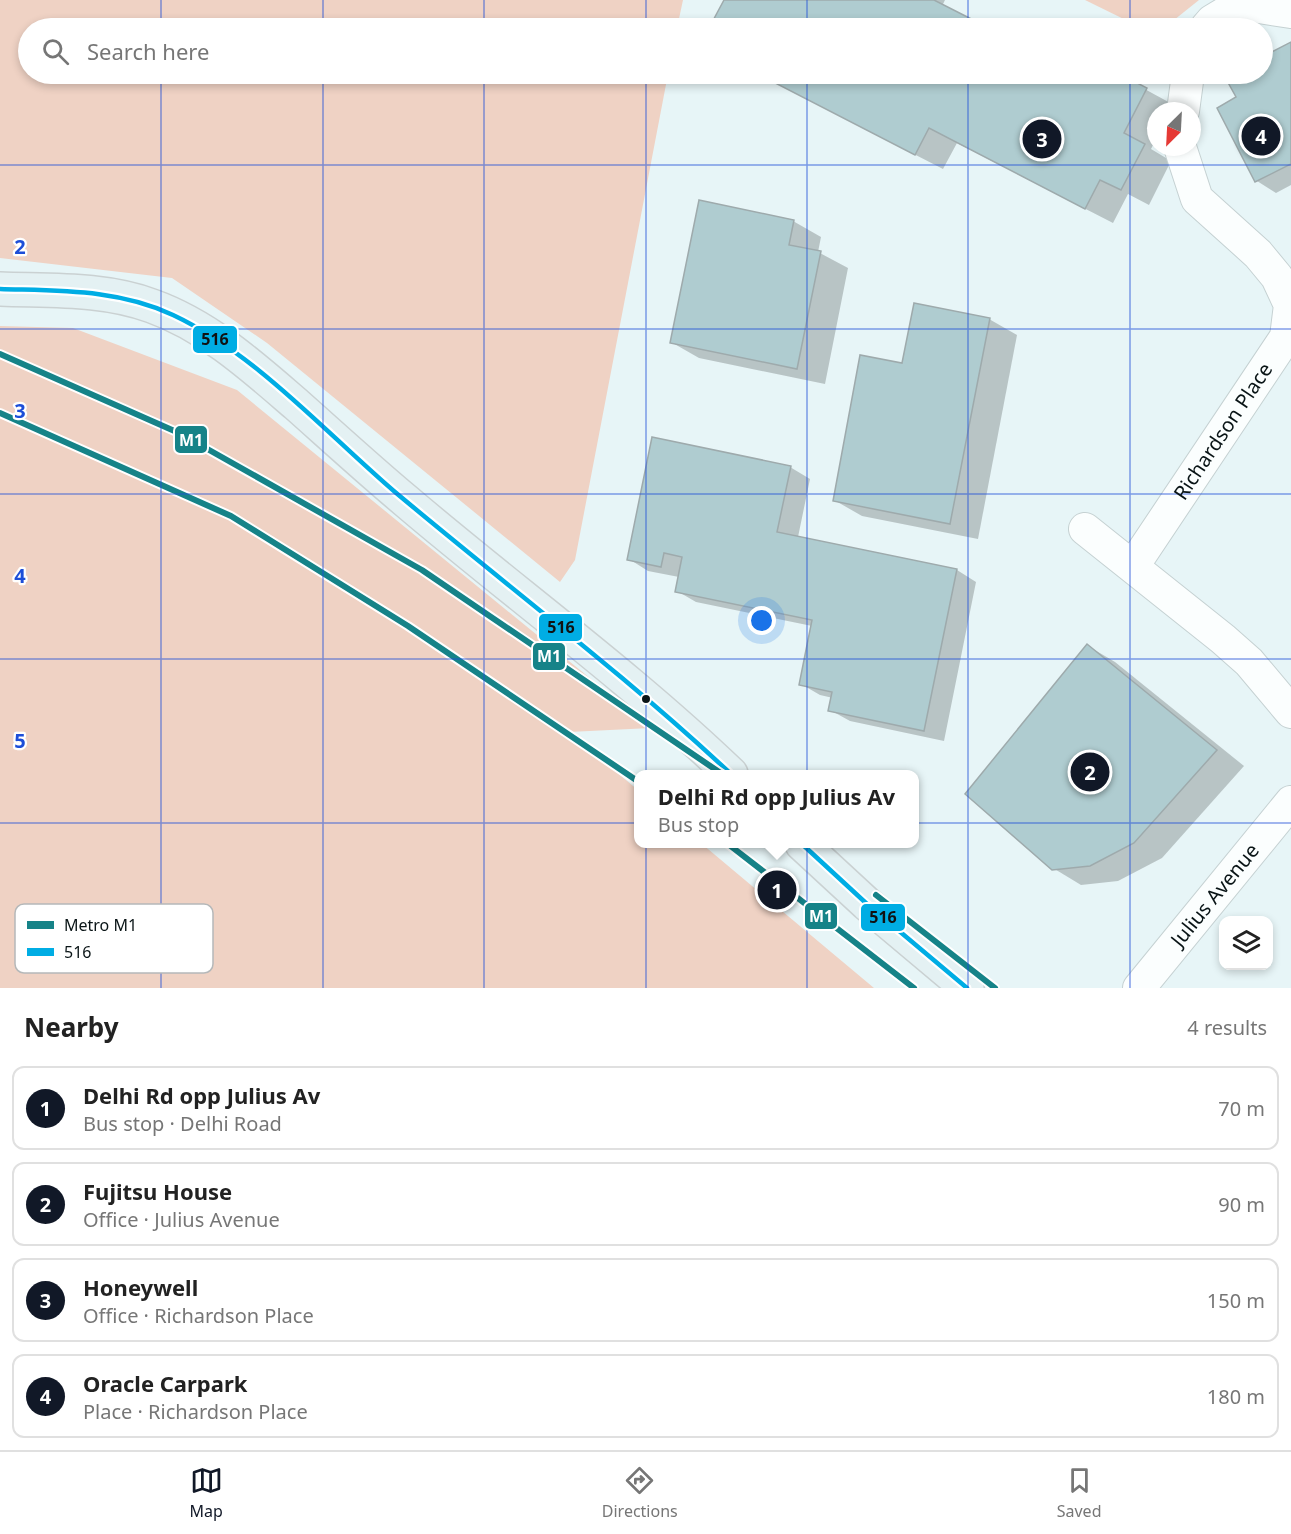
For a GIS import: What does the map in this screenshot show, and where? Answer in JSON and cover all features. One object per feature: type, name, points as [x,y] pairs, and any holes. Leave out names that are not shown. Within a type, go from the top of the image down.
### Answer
[{"type":"main road","points":[[0,289],[81,292],[126,298],[183,319],[212,336],[255,369],[441,531],[626,678],[727,770]]},
{"type":"main road","points":[[807,848],[867,904],[967,988]]},
{"type":"street","points":[[1217,18],[1240,4],[1291,12]]},
{"type":"street","points":[[1184,102],[1187,84]]},
{"type":"street","name":"Richardson Place","points":[[1133,566],[1286,337],[1290,305],[1277,276],[1258,254],[1197,198],[1183,156]]},
{"type":"street","points":[[1084,529],[1133,566],[1249,662],[1291,712]]},
{"type":"street","name":"Julius Avenue","points":[[1139,988],[1291,802]]},
{"type":"shaded area","points":[[0,0],[683,0],[679,18],[18,18],[18,84],[666,84],[575,560],[560,582],[267,343],[172,278],[0,258]]},
{"type":"shaded area","points":[[1085,0],[1199,0],[1176,18],[1122,18]]},
{"type":"shaded area","points":[[0,326],[73,328],[237,390],[651,728],[569,732],[634,787],[634,848],[707,848],[874,988],[0,988]]},
{"type":"building","points":[[724,0],[934,0],[969,18],[714,18]]},
{"type":"building","points":[[1291,42],[1291,164],[1255,182],[1217,108],[1236,97],[1229,84],[1273,84],[1273,51]]},
{"type":"building","points":[[777,84],[1139,84],[1147,88],[1124,133],[1145,144],[1121,190],[1100,180],[1085,209],[929,128],[915,155]]},
{"type":"building","points":[[699,200],[794,220],[789,245],[821,251],[797,369],[670,343]]},
{"type":"building","points":[[914,303],[990,318],[950,524],[833,501],[860,355],[902,363]]},
{"type":"building","points":[[652,437],[791,466],[777,532],[957,569],[924,731],[828,711],[832,692],[799,685],[812,620],[675,592],[682,557],[664,553],[661,567],[627,560]]},
{"type":"building","points":[[1087,644],[1217,750],[1134,843],[1090,866],[1052,870],[965,794]]},
{"type":"metro line","name":"M1","points":[[0,354],[179,433],[422,570],[716,770]]},
{"type":"metro line","name":"M1","points":[[0,413],[231,516],[408,626],[634,779]]},
{"type":"metro line","name":"M1","points":[[733,848],[914,988]]},
{"type":"metro line","name":"M1","points":[[876,895],[995,988]]},
{"type":"transit line","name":"516","points":[[0,289],[88,293],[131,300],[152,306],[204,331],[262,373],[395,492],[649,701],[727,770]]},
{"type":"transit line","name":"516","points":[[806,848],[867,904],[967,988]]},
{"type":"place","name":"Oracle Carpark","points":[[1261,136]]},
{"type":"place","name":"Honeywell","points":[[1042,139]]},
{"type":"place","name":"Fujitsu House","points":[[1090,772]]},
{"type":"place","name":"Delhi Rd opp Julius Av","points":[[777,890]]}]
